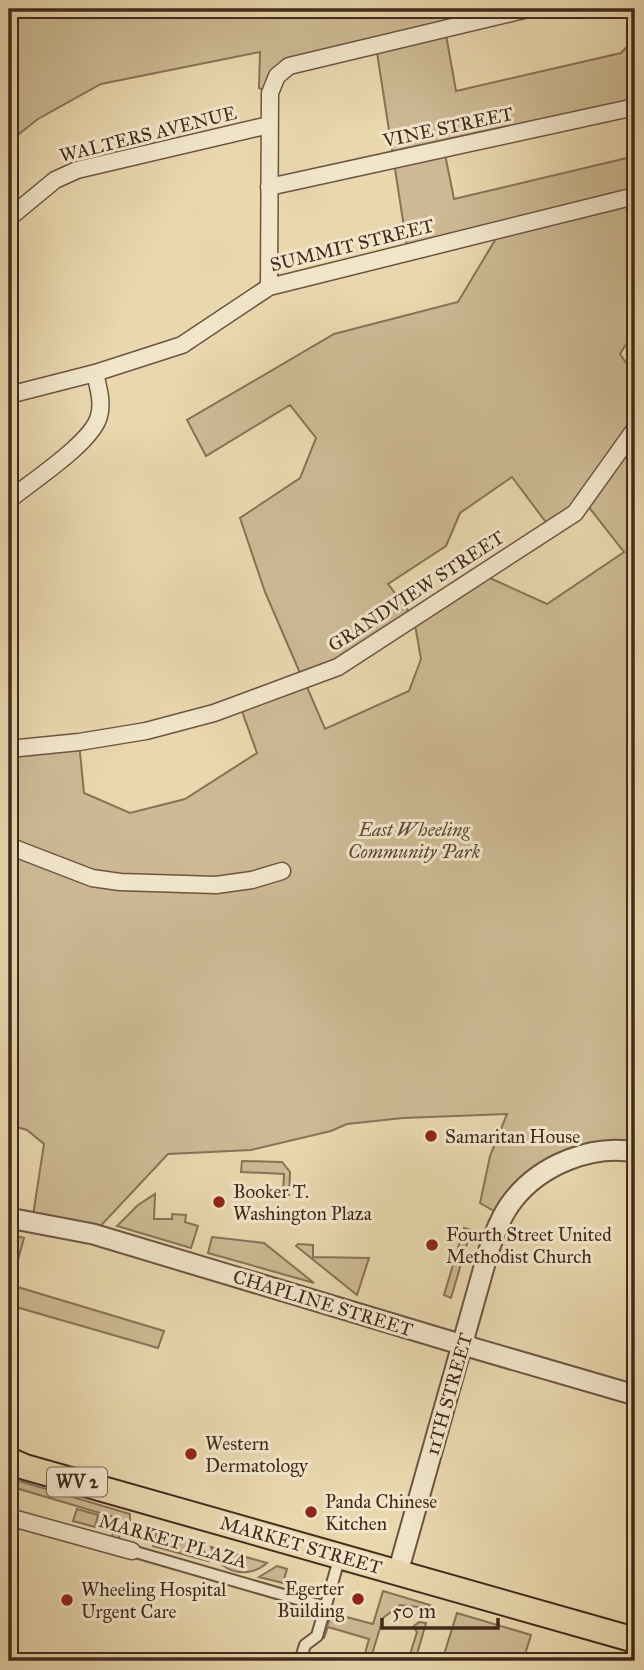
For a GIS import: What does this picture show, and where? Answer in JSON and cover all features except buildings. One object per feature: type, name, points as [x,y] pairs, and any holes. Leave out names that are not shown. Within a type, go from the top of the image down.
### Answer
[{"type":"main road","name":"MARKET STREET","points":[[9,1460],[25,1467],[635,1640]]},
{"type":"street","points":[[268,287],[270,93],[277,76],[289,66],[528,9]]},
{"type":"street","name":"VINE STREET","points":[[269,187],[635,107]]},
{"type":"street","name":"WALTERS AVENUE","points":[[9,218],[55,180],[77,170],[269,125]]},
{"type":"street","name":"SUMMIT STREET","points":[[95,373],[182,345],[268,287],[635,196]]},
{"type":"street","points":[[9,395],[95,373],[100,401],[94,428],[81,442],[9,500]]},
{"type":"street","name":"GRANDVIEW STREET","points":[[9,749],[79,742],[146,731],[214,713],[338,667],[575,513],[635,429]]},
{"type":"street","points":[[9,846],[92,878],[120,881],[216,885],[252,880],[282,871]]},
{"type":"street","name":"11TH STREET","points":[[398,1572],[492,1241],[503,1216],[523,1190],[547,1171],[564,1162],[602,1152],[635,1152]]},
{"type":"street","name":"CHAPLINE STREET","points":[[9,1218],[93,1234],[635,1395]]},
{"type":"street","name":"MARKET PLAZA","points":[[9,1517],[325,1607]]},
{"type":"street","points":[[300,1661],[304,1646],[317,1636],[340,1556]]},
{"type":"green space","name":"East Wheeling Community Park","points":[[9,9],[528,9],[445,29],[456,91],[621,53],[635,38],[635,107],[444,149],[454,199],[635,156],[635,330],[620,354],[635,376],[635,1152],[564,1162],[503,1216],[480,1203],[490,1156],[507,1114],[403,1118],[347,1124],[331,1131],[251,1150],[168,1154],[93,1234],[32,1222],[44,1144],[27,1130],[9,1125],[9,749],[79,742],[84,793],[130,813],[185,799],[257,753],[239,703],[303,680],[265,592],[240,518],[300,478],[316,438],[290,405],[206,456],[187,420],[334,334],[458,302],[501,230],[408,253],[376,46],[289,66],[270,93],[259,88],[260,52],[101,84],[38,119],[9,146]],"holes":[[[512,477],[551,529],[584,501],[624,552],[547,604],[481,574],[414,618],[388,584],[446,546],[460,513]],[[414,619],[421,659],[409,691],[325,729],[304,680]]]},
{"type":"green space","points":[[242,1161],[282,1162],[290,1172],[289,1195],[283,1195],[284,1174],[241,1172]]},
{"type":"green space","points":[[155,1194],[154,1219],[172,1219],[172,1214],[186,1215],[185,1222],[198,1226],[191,1248],[117,1226],[138,1205]]},
{"type":"green space","points":[[464,1228],[471,1230],[451,1298],[444,1295]]},
{"type":"green space","points":[[9,1234],[24,1238],[11,1285],[164,1331],[158,1348],[9,1305]]},
{"type":"green space","points":[[212,1237],[264,1243],[314,1283],[208,1253]]},
{"type":"green space","points":[[313,1245],[313,1257],[369,1258],[357,1295],[296,1246]]},
{"type":"green space","points":[[9,1478],[130,1514],[130,1522],[9,1486]]},
{"type":"green space","points":[[77,1509],[98,1515],[95,1527],[73,1521]]},
{"type":"green space","points":[[102,1517],[117,1521],[116,1527],[122,1529],[118,1540],[112,1538],[113,1532],[98,1528]]},
{"type":"green space","points":[[157,1531],[201,1544],[208,1561],[153,1546]]},
{"type":"green space","points":[[211,1547],[267,1563],[251,1571],[235,1571],[220,1563]]},
{"type":"green space","points":[[277,1566],[287,1569],[283,1583],[259,1577]]},
{"type":"green space","points":[[383,1591],[430,1605],[428,1608],[400,1605],[383,1618],[370,1661],[363,1661],[369,1639],[328,1627],[324,1638],[318,1637],[322,1623],[328,1624],[331,1613],[373,1624]]},
{"type":"green space","points":[[457,1613],[531,1635],[523,1661],[442,1661]]},
{"type":"green space","points":[[419,1622],[426,1623],[415,1661],[408,1661],[417,1632],[413,1627]]},
{"type":"place","name":"Samaritan House","points":[[431,1136]]},
{"type":"place","name":"Booker T. Washington Plaza","points":[[219,1202]]},
{"type":"place","name":"Fourth Street United Methodist Church","points":[[432,1245]]},
{"type":"place","name":"Western Dermatology","points":[[191,1454]]},
{"type":"place","name":"Panda Chinese Kitchen","points":[[311,1512]]},
{"type":"place","name":"Egerter Building","points":[[358,1599]]},
{"type":"place","name":"Wheeling Hospital Urgent Care","points":[[67,1600]]}]
